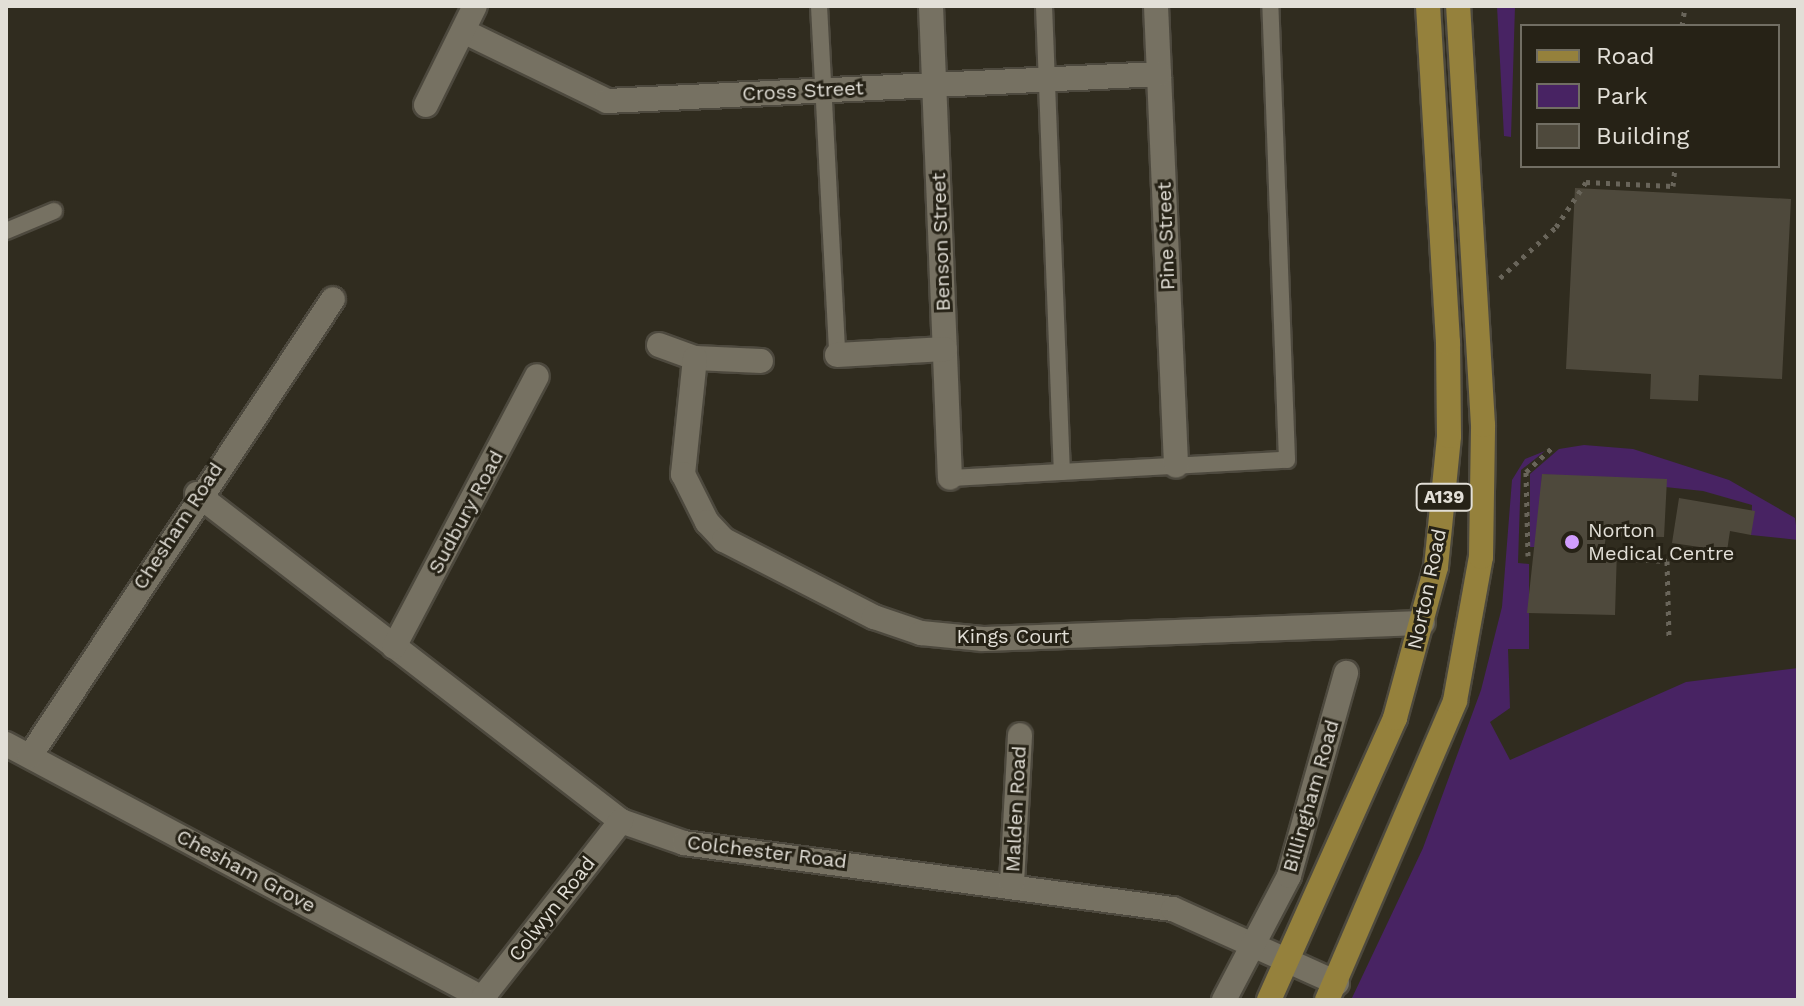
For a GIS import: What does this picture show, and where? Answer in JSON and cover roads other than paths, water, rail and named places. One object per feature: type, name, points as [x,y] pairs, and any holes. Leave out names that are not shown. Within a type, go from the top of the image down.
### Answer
[{"type":"main road","name":"Norton Road","points":[[1269,1000],[1395,718],[1423,623],[1439,551],[1449,436],[1428,6]]},
{"type":"main road","name":"A139","points":[[1332,991],[1455,701],[1481,557],[1483,425],[1458,6]]},
{"type":"street","points":[[426,105],[475,6]]},
{"type":"street","name":"Benson Street","points":[[931,6],[950,478]]},
{"type":"street","name":"Pine Street","points":[[1156,6],[1176,466]]},
{"type":"street","name":"Cross Street","points":[[463,31],[607,101],[1159,74]]},
{"type":"street","name":"Chesham Road","points":[[30,756],[197,494],[333,299]]},
{"type":"street","points":[[659,345],[695,358],[761,361]]},
{"type":"street","points":[[837,355],[945,349]]},
{"type":"street","name":"Kings Court","points":[[695,358],[683,474],[707,522],[724,540],[874,617],[921,633],[983,639],[1423,623]]},
{"type":"street","name":"Sudbury Road","points":[[394,647],[537,376]]},
{"type":"street","name":"Colchester Road","points":[[197,494],[621,821],[684,843],[1012,883],[1173,909],[1286,960],[1332,991]]},
{"type":"street","name":"Billingham Road","points":[[1224,1000],[1251,942],[1289,876],[1346,673]]},
{"type":"street","name":"Malden Road","points":[[1012,883],[1020,735]]},
{"type":"street","name":"Chesham Grove","points":[[6,744],[485,999]]},
{"type":"street","name":"Colwyn Road","points":[[485,999],[621,821]]},
{"type":"lane","points":[[819,6],[837,355]]},
{"type":"lane","points":[[1044,6],[1062,472]]},
{"type":"lane","points":[[950,478],[1287,460],[1270,6]]},
{"type":"lane","points":[[6,231],[54,211]]},
{"type":"place","name":"Norton Medical Centre","points":[[1572,542]]}]
